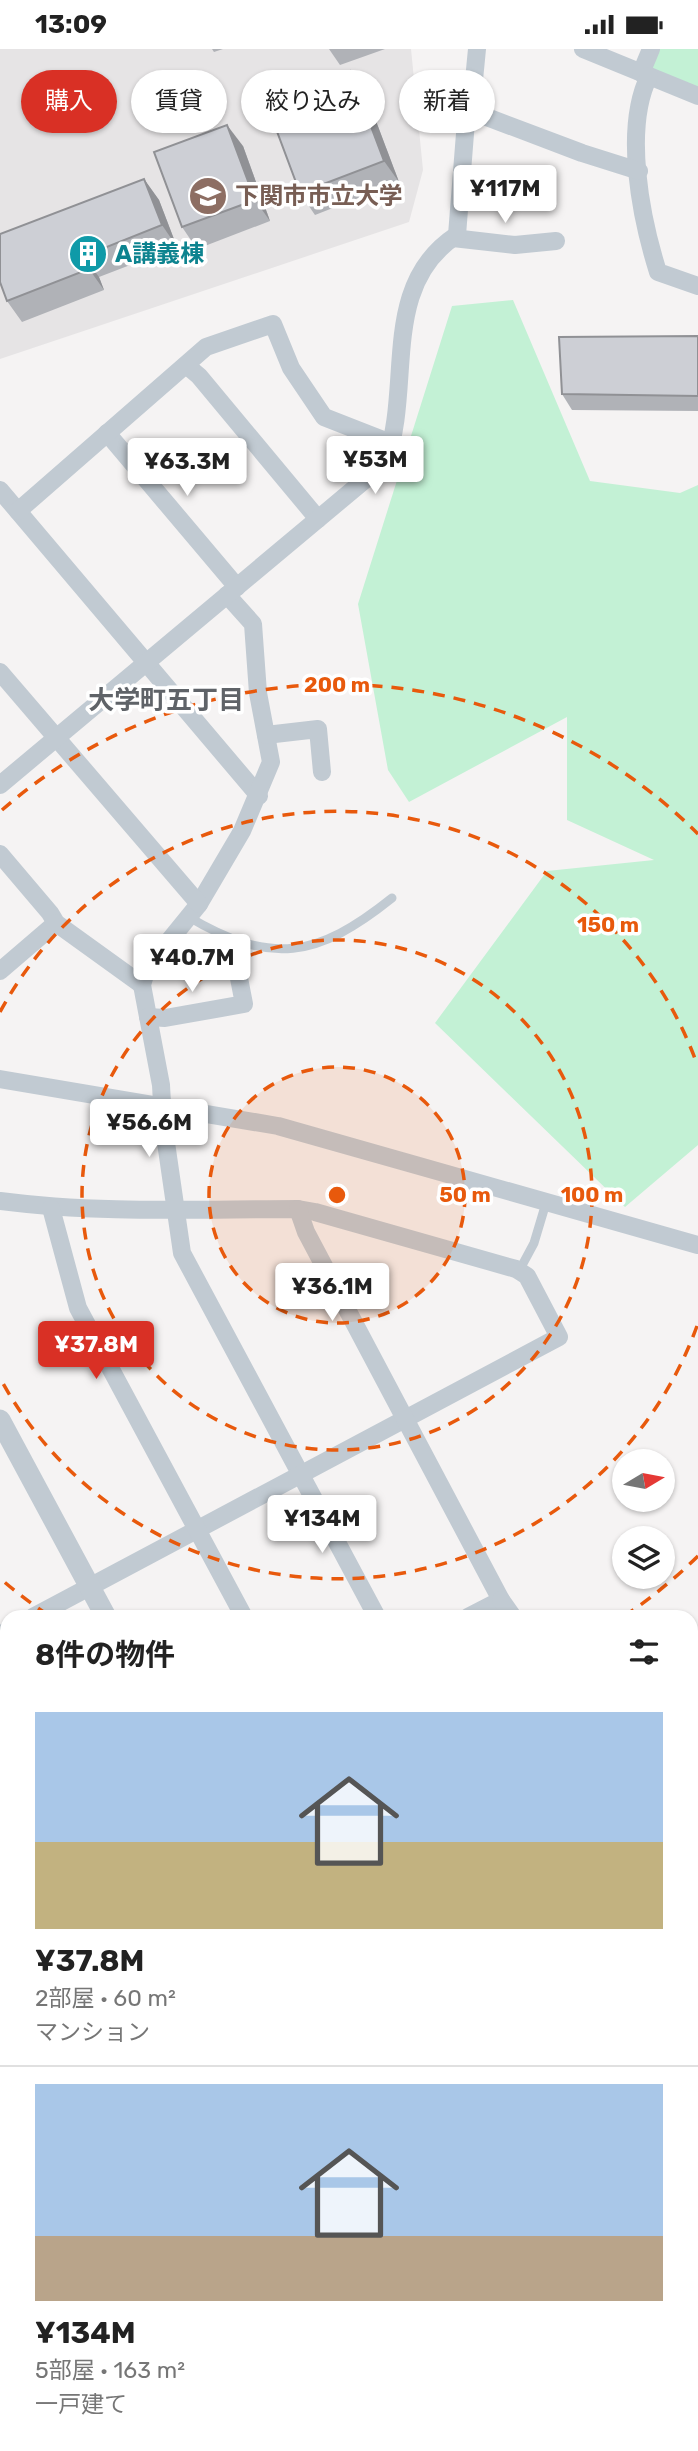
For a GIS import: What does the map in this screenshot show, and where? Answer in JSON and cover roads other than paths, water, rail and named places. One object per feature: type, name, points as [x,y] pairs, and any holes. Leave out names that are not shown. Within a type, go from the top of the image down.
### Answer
[{"type":"street","points":[[475,70],[477,49]]},
{"type":"street","points":[[583,49],[698,96]]},
{"type":"street","points":[[651,49],[637,119],[638,180],[658,272],[698,286]]},
{"type":"street","points":[[495,120],[639,171]]},
{"type":"street","points":[[0,785],[385,463],[393,444],[401,381],[403,333],[411,292],[437,253],[457,235],[465,133]]},
{"type":"street","points":[[453,238],[515,245],[556,241]]},
{"type":"street","points":[[18,511],[205,347],[273,324],[291,368],[324,417],[393,444]]},
{"type":"street","points":[[186,365],[199,376],[317,519]]},
{"type":"street","points":[[107,433],[232,591],[253,624],[258,693],[271,762],[259,796],[242,831],[193,910],[147,968],[142,985],[161,1085],[182,1253],[373,1610]]},
{"type":"street","points":[[0,490],[259,796]]},
{"type":"street","points":[[0,672],[57,737],[193,910]]},
{"type":"street","points":[[266,735],[318,729],[322,772]]},
{"type":"street","points":[[0,854],[56,923],[142,985]]},
{"type":"street","points":[[0,971],[56,923]]},
{"type":"street","points":[[148,1017],[165,1019],[244,1004],[238,973]]},
{"type":"street","points":[[0,1079],[278,1126],[698,1245]]},
{"type":"street","points":[[0,1201],[51,1208],[298,1209],[316,1212],[519,1271],[527,1276],[559,1337],[47,1610]]},
{"type":"street","points":[[51,1208],[78,1308],[240,1610]]},
{"type":"street","points":[[298,1209],[306,1233],[508,1610]]},
{"type":"street","points":[[0,1420],[102,1610]]},
{"type":"street","points":[[482,1610],[501,1600]]},
{"type":"lane","points":[[193,910],[205,927],[240,941],[274,949],[294,950],[323,941],[362,922],[392,898]]},
{"type":"lane","points":[[519,1271],[534,1243],[546,1203]]},
{"type":"place","name":"下関市市立大学","points":[[208,196]]},
{"type":"place","name":"A講義棟","points":[[88,254]]},
{"type":"district","name":"大学町五丁目","points":[[166,700]]}]
